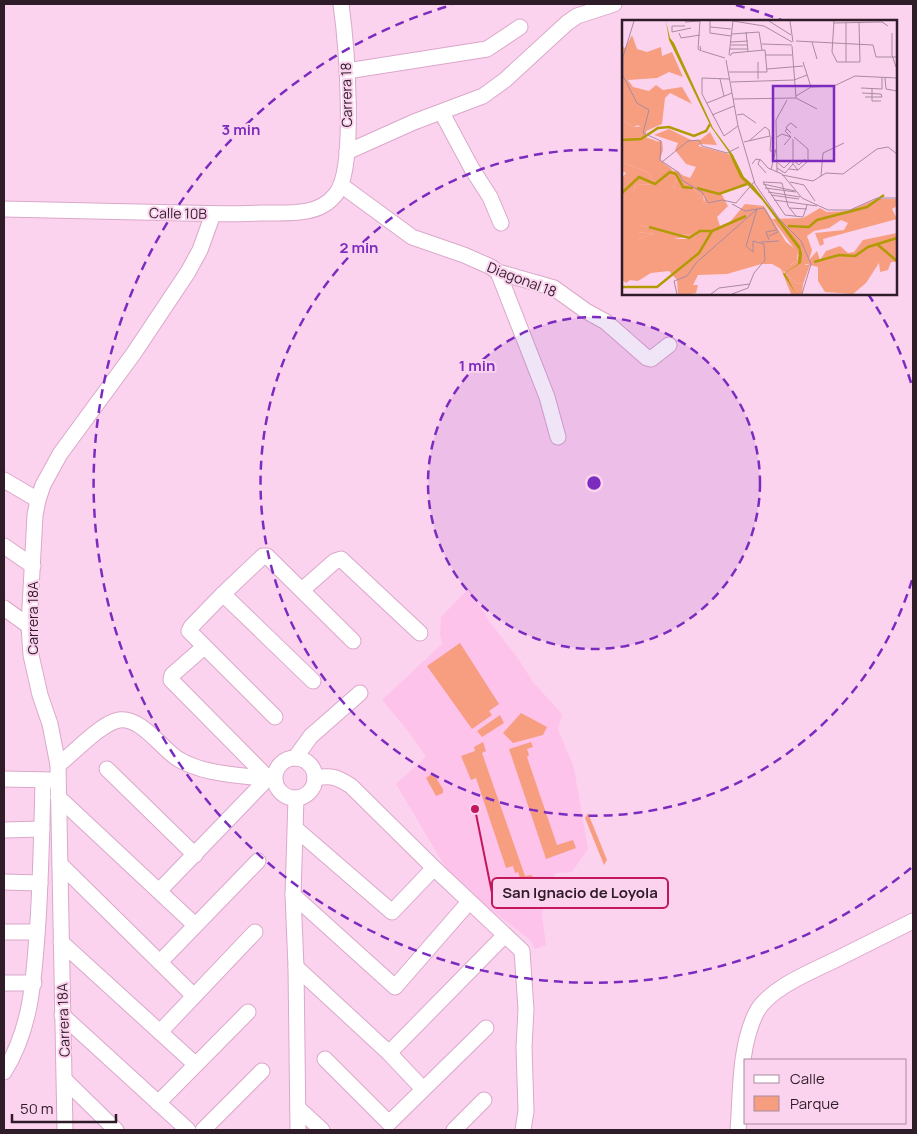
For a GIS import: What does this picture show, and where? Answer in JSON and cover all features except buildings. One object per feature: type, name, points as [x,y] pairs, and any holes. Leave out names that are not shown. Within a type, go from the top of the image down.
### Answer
[{"type":"street","name":"Carrera 18","points":[[341,4],[347,71],[347,152],[341,185]]},
{"type":"street","points":[[347,152],[414,122],[483,96],[495,88],[556,32],[575,10],[614,4]]},
{"type":"street","points":[[347,71],[487,49],[520,27]]},
{"type":"street","points":[[442,113],[490,198],[501,224]]},
{"type":"street","name":"Calle 10B","points":[[4,209],[213,214],[308,211],[328,202],[341,185]]},
{"type":"street","name":"Diagonal 18","points":[[341,185],[401,231],[412,237],[464,256],[498,272],[554,288],[586,311],[606,322],[647,358],[655,357],[669,345]]},
{"type":"street","name":"Carrera 18A","points":[[65,1130],[58,772],[50,724],[34,674],[29,626],[35,515],[43,485],[60,454],[134,354],[188,272],[200,250],[213,214]]},
{"type":"street","points":[[498,272],[547,397],[558,437]]},
{"type":"street","points":[[4,480],[38,500]]},
{"type":"street","points":[[4,546],[33,566]]},
{"type":"street","points":[[275,717],[190,634],[190,629],[223,594],[265,556],[353,641]]},
{"type":"street","points":[[302,590],[335,560],[341,559],[420,633]]},
{"type":"street","points":[[223,594],[313,681]]},
{"type":"street","points":[[4,608],[29,626]]},
{"type":"street","points":[[159,891],[271,779],[278,766],[288,759],[301,759],[311,766],[315,778],[314,784],[307,794],[296,798],[288,797],[281,793],[271,779],[171,680],[172,675],[204,647]]},
{"type":"street","points":[[295,758],[311,736],[360,693]]},
{"type":"street","points":[[4,778],[43,780],[58,772],[104,726],[118,720],[130,721],[142,728],[176,757],[192,766],[212,772],[271,779]]},
{"type":"street","points":[[107,769],[195,854]]},
{"type":"street","points":[[315,778],[338,777],[351,786],[469,902],[522,951],[526,1009],[524,1047],[526,1111],[523,1130]]},
{"type":"street","points":[[4,1072],[21,1039],[34,983],[40,883],[43,780]]},
{"type":"street","points":[[58,797],[195,925]]},
{"type":"street","points":[[296,798],[293,896],[298,1130]]},
{"type":"street","points":[[4,830],[42,829]]},
{"type":"street","points":[[296,829],[392,912],[434,868]]},
{"type":"street","points":[[160,962],[258,861]]},
{"type":"street","points":[[60,864],[194,996]]},
{"type":"street","points":[[4,882],[40,883]]},
{"type":"street","points":[[293,896],[395,987],[469,902]]},
{"type":"street","points":[[738,1130],[744,1058],[748,1034],[757,1012],[771,996],[792,982],[913,921]]},
{"type":"street","points":[[4,932],[37,932]]},
{"type":"street","points":[[160,1032],[255,932]]},
{"type":"street","points":[[389,1053],[505,935]]},
{"type":"street","points":[[60,942],[196,1064]]},
{"type":"street","points":[[296,967],[389,1053],[423,1089]]},
{"type":"street","points":[[4,983],[34,983]]},
{"type":"street","points":[[158,1102],[248,1012]]},
{"type":"street","points":[[62,1015],[188,1130]]},
{"type":"street","points":[[325,1059],[389,1123],[486,1028]]},
{"type":"street","points":[[203,1130],[262,1072]]},
{"type":"street","points":[[65,1080],[116,1130]]},
{"type":"street","points":[[454,1130],[484,1100]]},
{"type":"street","points":[[298,1108],[322,1130]]},
{"type":"shaded area","points":[[469,588],[490,622],[533,682],[562,714],[558,729],[574,768],[588,849],[572,872],[556,873],[545,893],[542,915],[546,945],[535,949],[530,940],[453,880],[396,784],[426,757],[408,731],[382,700],[442,644],[440,634],[441,617]]},
{"type":"green space","points":[[460,643],[499,704],[489,711],[492,715],[472,729],[427,666]]},
{"type":"green space","points":[[521,713],[547,727],[543,735],[513,743],[503,733]]},
{"type":"green space","points":[[500,715],[504,723],[482,737],[477,731]]},
{"type":"green space","points":[[483,742],[486,751],[482,753],[525,876],[531,875],[533,877],[521,881],[518,872],[515,873],[513,866],[506,868],[476,778],[471,780],[461,756],[475,751],[474,747]]},
{"type":"green space","points":[[531,742],[533,747],[527,749],[529,755],[527,757],[557,845],[573,840],[576,848],[546,859],[509,749]]},
{"type":"green space","points":[[433,773],[443,789],[443,793],[436,796],[426,778]]},
{"type":"green space","points":[[588,813],[607,860],[604,865],[585,818]]},
{"type":"place","name":"San Ignacio de Loyola","points":[[475,809]]}]
